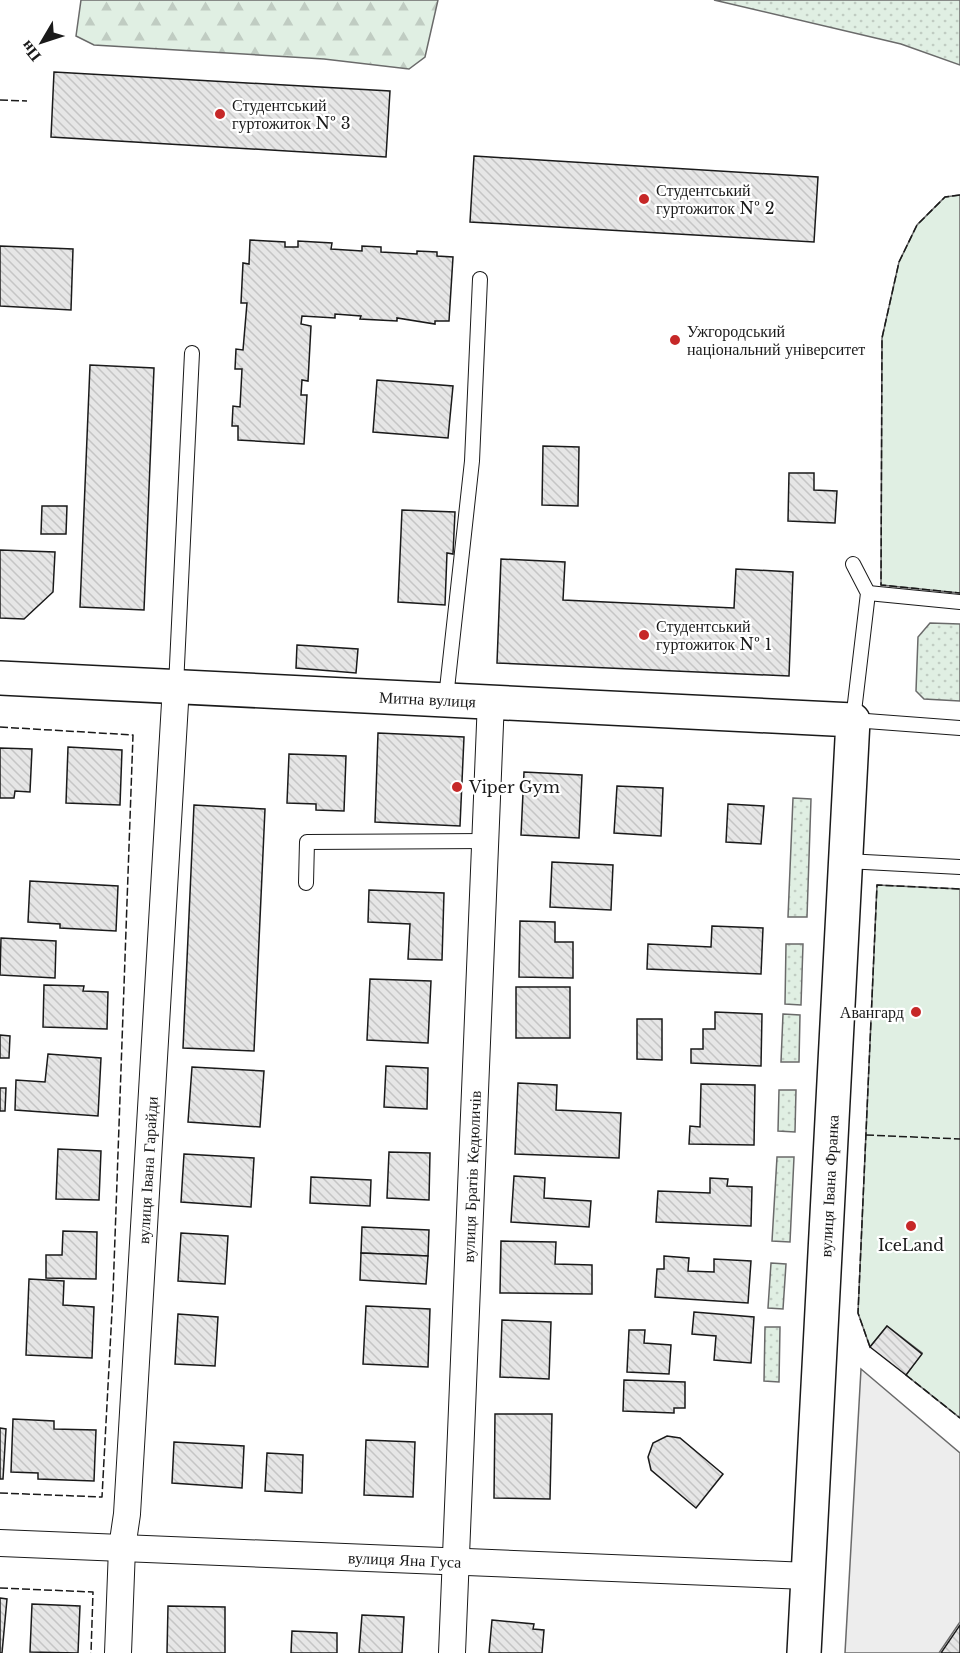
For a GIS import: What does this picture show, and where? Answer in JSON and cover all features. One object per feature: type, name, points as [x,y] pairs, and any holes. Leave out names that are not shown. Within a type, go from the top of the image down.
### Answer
[{"type":"street","name":"Митна вулиця","points":[[0,678],[491,700],[853,720]]},
{"type":"street","name":"вулиця Івана Гарайди","points":[[118,1653],[122,1548],[129,1479],[176,686]]},
{"type":"street","name":"вулиця Братів Кедюличів","points":[[452,1653],[458,1561],[491,700]]},
{"type":"street","name":"вулиця Івана Франка","points":[[804,1653],[853,720]]},
{"type":"street","name":"вулиця Яна Гуса","points":[[0,1543],[808,1575]]},
{"type":"lane","points":[[446,698],[472,452],[480,279]]},
{"type":"lane","points":[[176,686],[192,353]]},
{"type":"lane","points":[[853,564],[868,593],[853,720],[960,728]]},
{"type":"lane","points":[[868,593],[960,602]]},
{"type":"lane","points":[[306,883],[307,842],[486,841]]},
{"type":"lane","points":[[846,861],[960,867]]},
{"type":"green space","points":[[81,0],[438,0],[425,57],[409,69],[324,59],[94,45],[76,36]]},
{"type":"green space","points":[[714,0],[960,0],[960,65],[901,44]]},
{"type":"green space","name":"Ужгородський національний університет","points":[[960,195],[960,593],[881,585],[882,338],[899,262],[917,225],[945,197]]},
{"type":"green space","points":[[930,623],[960,624],[960,701],[924,699],[916,691],[918,637]]},
{"type":"green space","points":[[793,798],[811,799],[807,917],[788,917]]},
{"type":"green space","points":[[877,885],[960,889],[960,1418],[906,1375],[922,1353],[887,1326],[870,1347],[858,1313]]},
{"type":"green space","points":[[786,944],[803,944],[801,1005],[785,1004]]},
{"type":"green space","points":[[783,1014],[800,1015],[799,1062],[781,1062]]},
{"type":"green space","points":[[779,1090],[796,1090],[795,1132],[778,1131]]},
{"type":"green space","points":[[777,1157],[794,1157],[790,1242],[772,1241]]},
{"type":"green space","points":[[771,1263],[786,1264],[783,1309],[768,1308]]},
{"type":"green space","points":[[765,1327],[780,1327],[779,1382],[764,1381]]},
{"type":"shaded area","points":[[861,1369],[960,1453],[960,1622],[939,1653],[845,1653]]},
{"type":"building","name":"Студентський гуртожиток № 3","points":[[54,72],[390,91],[386,157],[51,137]]},
{"type":"building","name":"Студентський гуртожиток № 2","points":[[474,156],[818,177],[814,242],[470,222]]},
{"type":"building","points":[[250,240],[285,242],[285,247],[298,247],[298,241],[332,243],[331,249],[362,251],[362,246],[381,247],[381,252],[417,254],[417,251],[437,252],[437,256],[453,257],[449,321],[435,321],[435,324],[397,318],[397,321],[360,319],[361,316],[335,314],[335,318],[302,316],[301,324],[311,326],[308,381],[302,380],[301,395],[307,395],[304,444],[238,440],[238,426],[232,426],[233,406],[240,407],[242,369],[235,369],[236,349],[243,350],[247,303],[241,303],[243,263],[249,264]]},
{"type":"building","points":[[0,246],[73,249],[71,310],[0,306]]},
{"type":"building","points":[[90,365],[154,368],[144,610],[80,607]]},
{"type":"building","points":[[377,380],[453,386],[448,438],[373,432]]},
{"type":"building","points":[[543,446],[579,447],[578,506],[542,505]]},
{"type":"building","points":[[789,473],[814,473],[814,490],[837,491],[835,523],[788,521]]},
{"type":"building","points":[[42,506],[67,506],[66,534],[41,534]]},
{"type":"building","points":[[402,510],[455,512],[453,554],[447,553],[445,605],[398,602]]},
{"type":"building","points":[[0,550],[55,552],[53,592],[24,619],[0,618]]},
{"type":"building","name":"Студентський гуртожиток № 1","points":[[501,559],[565,562],[563,600],[734,608],[736,569],[793,572],[789,676],[497,663]]},
{"type":"building","points":[[297,645],[358,649],[356,673],[296,668]]},
{"type":"building","points":[[378,733],[464,737],[460,826],[375,822]]},
{"type":"building","points":[[68,747],[122,750],[120,805],[66,803]]},
{"type":"building","points":[[0,748],[32,749],[30,792],[15,791],[14,798],[0,798]]},
{"type":"building","points":[[289,754],[346,756],[344,811],[316,810],[316,804],[287,803]]},
{"type":"building","points":[[524,772],[582,775],[579,838],[521,835]]},
{"type":"building","points":[[617,786],[663,788],[661,836],[614,833]]},
{"type":"building","points":[[728,804],[764,806],[761,844],[726,842]]},
{"type":"building","points":[[194,805],[265,809],[254,1051],[183,1048]]},
{"type":"building","points":[[552,862],[613,865],[611,910],[550,907]]},
{"type":"building","points":[[30,881],[118,886],[116,931],[60,928],[60,924],[28,922]]},
{"type":"building","points":[[369,890],[444,893],[442,960],[408,959],[410,924],[368,922]]},
{"type":"building","points":[[520,921],[555,922],[555,942],[573,942],[573,978],[519,977]]},
{"type":"building","points":[[712,926],[763,928],[761,974],[647,969],[648,944],[711,947]]},
{"type":"building","points":[[1,938],[56,941],[55,978],[0,975]]},
{"type":"building","points":[[370,979],[431,981],[428,1043],[367,1040]]},
{"type":"building","points":[[44,985],[84,986],[83,991],[108,992],[107,1029],[43,1027]]},
{"type":"building","points":[[516,987],[570,987],[570,1038],[516,1038]]},
{"type":"building","points":[[715,1012],[762,1014],[761,1066],[691,1063],[691,1049],[703,1049],[703,1029],[715,1029]]},
{"type":"building","points":[[637,1019],[662,1019],[662,1060],[637,1059]]},
{"type":"building","points":[[0,1035],[10,1036],[9,1058],[0,1058]]},
{"type":"building","points":[[48,1054],[101,1058],[98,1116],[15,1110],[16,1080],[45,1082]]},
{"type":"building","points":[[386,1066],[428,1068],[427,1109],[384,1107]]},
{"type":"building","points":[[192,1067],[264,1071],[260,1127],[188,1122]]},
{"type":"building","points":[[518,1083],[557,1085],[556,1110],[621,1113],[619,1158],[515,1154]]},
{"type":"building","points":[[701,1084],[755,1085],[754,1145],[689,1144],[690,1126],[700,1127]]},
{"type":"building","points":[[0,1088],[6,1088],[5,1111],[0,1111]]},
{"type":"building","points":[[58,1149],[101,1151],[99,1200],[56,1199]]},
{"type":"building","points":[[389,1152],[430,1153],[429,1200],[387,1198]]},
{"type":"building","points":[[184,1154],[254,1158],[251,1207],[181,1202]]},
{"type":"building","points":[[514,1176],[545,1178],[544,1198],[591,1201],[589,1227],[511,1222]]},
{"type":"building","points":[[311,1177],[371,1180],[370,1206],[310,1203]]},
{"type":"building","points":[[710,1178],[728,1179],[727,1186],[752,1187],[751,1226],[656,1222],[658,1191],[710,1193]]},
{"type":"building","points":[[362,1227],[429,1230],[428,1256],[361,1253]]},
{"type":"building","points":[[63,1231],[97,1232],[96,1279],[46,1278],[46,1255],[62,1255]]},
{"type":"building","points":[[181,1233],[228,1236],[225,1284],[178,1281]]},
{"type":"building","points":[[501,1241],[556,1242],[555,1264],[592,1265],[592,1294],[500,1293]]},
{"type":"building","points":[[361,1253],[428,1256],[426,1284],[360,1280]]},
{"type":"building","points":[[664,1256],[689,1258],[688,1271],[714,1272],[714,1259],[751,1261],[748,1303],[655,1297],[657,1269],[664,1269]]},
{"type":"building","points":[[29,1279],[64,1281],[63,1305],[94,1307],[92,1358],[26,1355]]},
{"type":"building","points":[[366,1306],[430,1309],[428,1367],[363,1364]]},
{"type":"building","points":[[694,1312],[754,1317],[751,1363],[714,1360],[716,1336],[692,1334]]},
{"type":"building","points":[[178,1314],[218,1317],[215,1366],[175,1364]]},
{"type":"building","points":[[502,1320],[551,1322],[549,1379],[500,1377]]},
{"type":"building","points":[[887,1326],[922,1354],[906,1375],[870,1347]]},
{"type":"building","points":[[629,1330],[645,1330],[644,1343],[671,1345],[669,1374],[627,1372]]},
{"type":"building","points":[[624,1380],[685,1382],[685,1408],[674,1408],[674,1413],[623,1411]]},
{"type":"building","points":[[495,1414],[552,1414],[550,1499],[494,1498]]},
{"type":"building","points":[[13,1419],[54,1421],[54,1429],[96,1430],[94,1481],[38,1479],[38,1473],[11,1472]]},
{"type":"building","points":[[0,1428],[6,1429],[3,1479],[0,1479]]},
{"type":"building","points":[[667,1436],[680,1438],[723,1474],[696,1508],[651,1470],[648,1457],[653,1443]]},
{"type":"building","points":[[366,1440],[415,1442],[413,1497],[364,1495]]},
{"type":"building","points":[[174,1442],[244,1446],[242,1488],[172,1483]]},
{"type":"building","points":[[267,1453],[303,1455],[302,1493],[265,1491]]},
{"type":"building","points":[[0,1598],[7,1599],[2,1653],[0,1653]]},
{"type":"building","points":[[32,1604],[80,1606],[78,1653],[30,1652]]},
{"type":"building","points":[[168,1606],[225,1607],[225,1653],[167,1653]]},
{"type":"building","points":[[362,1615],[404,1617],[402,1653],[359,1653]]},
{"type":"building","points":[[492,1620],[534,1624],[533,1629],[544,1630],[542,1653],[489,1653]]},
{"type":"building","points":[[960,1625],[960,1653],[941,1653]]},
{"type":"building","points":[[292,1631],[337,1633],[337,1653],[291,1653]]},
{"type":"fence","points":[[0,100],[27,101]]},
{"type":"fence","points":[[960,195],[945,197],[917,225],[899,262],[882,338],[881,585],[960,593]]},
{"type":"fence","points":[[0,727],[133,735],[113,1293],[102,1497],[0,1493]]},
{"type":"fence","points":[[870,1347],[858,1313],[877,885],[960,889]]},
{"type":"fence","points":[[866,1135],[960,1139]]},
{"type":"fence","points":[[906,1375],[960,1418]]},
{"type":"fence","points":[[0,1588],[93,1592],[91,1653]]},
{"type":"place","name":"Студентський гуртожиток № 3","points":[[220,114]]},
{"type":"place","name":"Студентський гуртожиток № 2","points":[[644,199]]},
{"type":"place","name":"Ужгородський національний університет","points":[[675,340]]},
{"type":"place","name":"Студентський гуртожиток № 1","points":[[644,635]]},
{"type":"place","name":"Viper Gym","points":[[457,787]]},
{"type":"place","name":"Авангард","points":[[916,1012]]},
{"type":"place","name":"IceLand","points":[[911,1226]]}]
